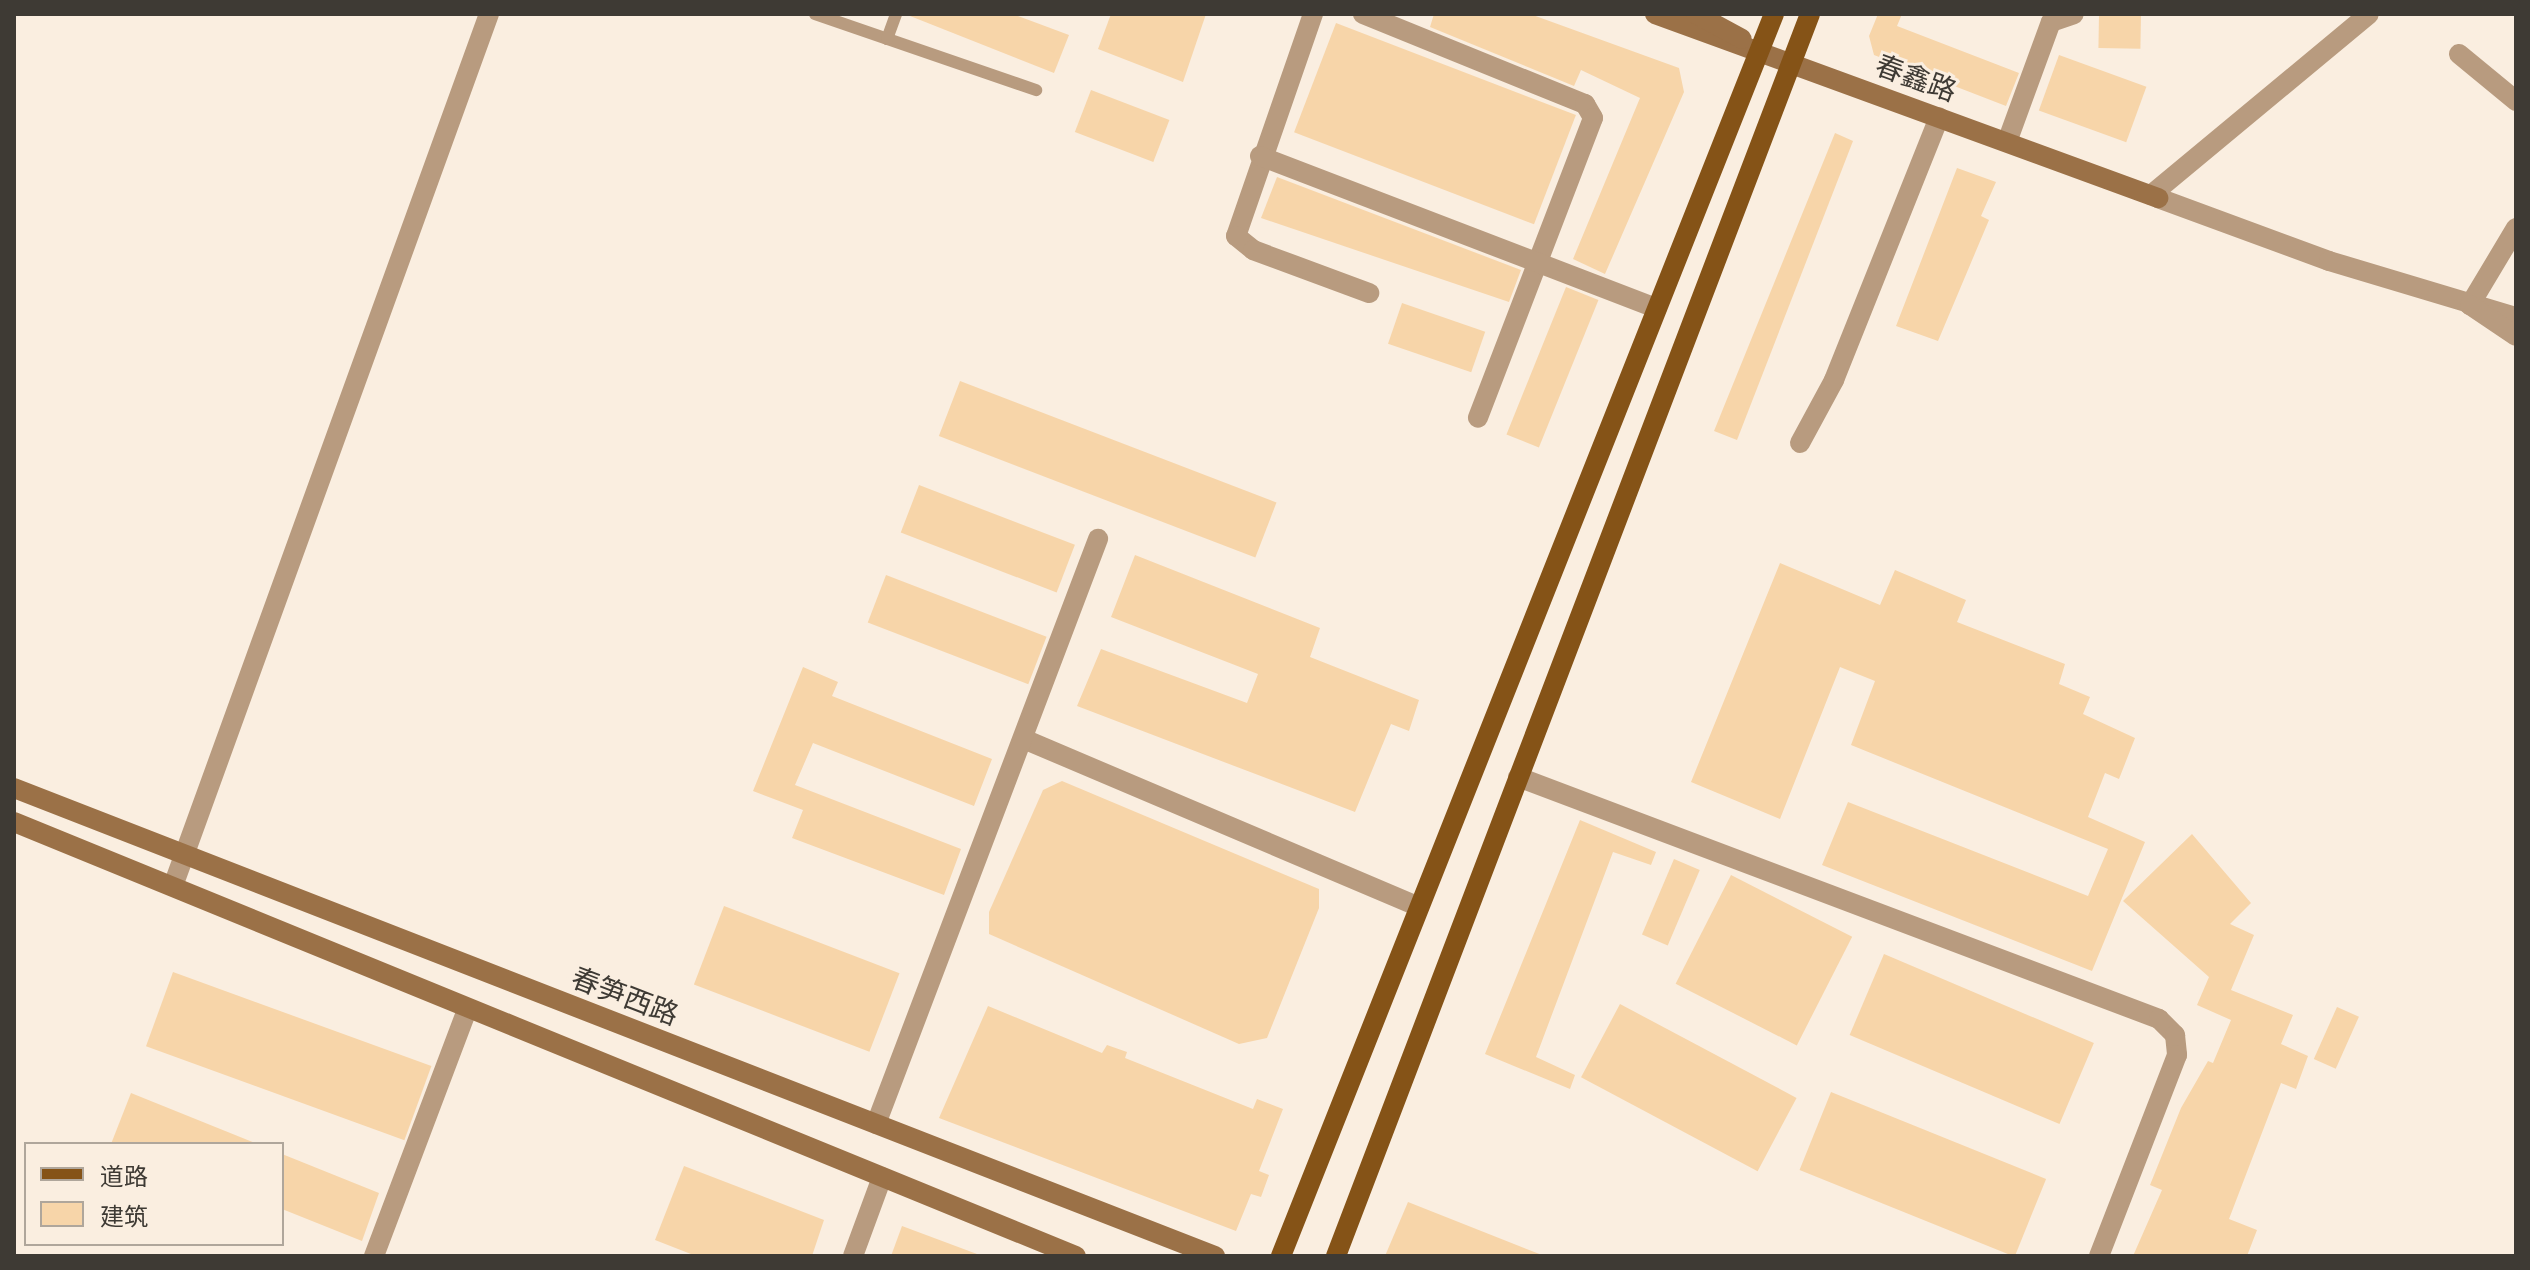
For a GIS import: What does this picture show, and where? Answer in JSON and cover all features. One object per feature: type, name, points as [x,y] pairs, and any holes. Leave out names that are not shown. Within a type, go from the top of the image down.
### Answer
[{"type":"main road","name":"春鑫路","points":[[1655,14],[1791,61],[2154,196]]},
{"type":"main road","name":"春鑫路","points":[[1696,14],[1758,52]]},
{"type":"main road","points":[[1281,1256],[1774,14]]},
{"type":"main road","points":[[1336,1256],[1810,14]]},
{"type":"main road","name":"春笋西路","points":[[14,788],[1215,1256]]},
{"type":"main road","points":[[14,822],[467,1010],[1076,1256]]},
{"type":"street","points":[[173,886],[188,854],[489,14]]},
{"type":"street","points":[[1313,14],[1260,156],[1236,236],[1253,250],[1369,293]]},
{"type":"street","points":[[1363,14],[1585,104],[1593,118],[1478,418]]},
{"type":"street","points":[[2007,142],[2042,18],[2074,14]]},
{"type":"street","points":[[2369,14],[2154,196],[2470,305],[2516,317]]},
{"type":"street","points":[[2459,54],[2516,101]]},
{"type":"street","points":[[1800,443],[1834,380],[1939,117]]},
{"type":"street","points":[[1260,156],[1539,260],[1657,308]]},
{"type":"street","points":[[2470,305],[2516,228]]},
{"type":"street","points":[[2470,305],[2516,336]]},
{"type":"street","points":[[876,1124],[1026,740],[1098,539]]},
{"type":"street","points":[[1026,740],[1419,907]]},
{"type":"street","points":[[1518,777],[2159,1019],[2175,1035],[2177,1055],[2099,1256]]},
{"type":"street","points":[[374,1256],[467,1010]]},
{"type":"street","points":[[853,1256],[882,1177]]},
{"type":"lane","points":[[815,14],[1036,90]]},
{"type":"lane","points":[[887,39],[896,14]]},
{"type":"building","points":[[905,14],[1013,14],[1069,35],[1054,73]]},
{"type":"building","points":[[1111,14],[1206,14],[1183,82],[1098,49]]},
{"type":"building","points":[[1434,14],[1530,14],[1679,68],[1684,92],[1605,274],[1573,259],[1640,98],[1581,70],[1574,86],[1430,27]]},
{"type":"building","points":[[1878,14],[1902,14],[1897,26],[2019,73],[2006,106],[1874,55],[1869,36]]},
{"type":"building","points":[[2099,14],[2141,15],[2140,49],[2098,48]]},
{"type":"building","points":[[1336,23],[1576,115],[1534,224],[1294,132]]},
{"type":"building","points":[[2059,55],[2146,87],[2126,142],[2039,110]]},
{"type":"building","points":[[1091,90],[1169,120],[1153,162],[1075,132]]},
{"type":"building","points":[[1835,133],[1853,141],[1737,440],[1714,431]]},
{"type":"building","points":[[1957,168],[1996,182],[1981,216],[1989,220],[1938,341],[1896,326]]},
{"type":"building","points":[[1277,177],[1521,270],[1509,302],[1261,218]]},
{"type":"building","points":[[1566,287],[1598,300],[1539,448],[1506,434]]},
{"type":"building","points":[[1402,303],[1485,332],[1471,372],[1388,344]]},
{"type":"building","points":[[960,381],[1276,502],[1255,558],[939,436]]},
{"type":"building","points":[[919,485],[1075,545],[1057,592],[901,533]]},
{"type":"building","points":[[1135,555],[1320,628],[1310,657],[1419,700],[1409,731],[1391,724],[1355,812],[1077,706],[1101,649],[1247,703],[1258,674],[1111,617]]},
{"type":"building","points":[[1780,563],[1880,605],[1895,570],[1966,600],[1957,622],[2065,664],[2059,684],[2090,697],[2083,714],[2135,738],[2119,779],[2105,773],[2088,817],[2145,842],[2092,971],[1822,865],[1848,802],[2088,896],[2108,849],[1851,745],[1875,681],[1840,667],[1780,819],[1691,782]]},
{"type":"building","points":[[886,575],[1047,637],[1028,684],[868,623]]},
{"type":"building","points":[[803,667],[838,682],[832,696],[992,759],[974,806],[813,743],[795,785],[961,849],[944,895],[792,838],[803,810],[753,791]]},
{"type":"building","points":[[1062,781],[1319,889],[1319,908],[1267,1038],[1239,1044],[989,934],[989,912],[1043,790]]},
{"type":"building","points":[[1580,820],[1656,852],[1651,865],[1613,852],[1536,1057],[1575,1075],[1570,1089],[1485,1054]]},
{"type":"building","points":[[2192,834],[2251,903],[2230,924],[2254,935],[2231,990],[2293,1015],[2281,1044],[2308,1056],[2296,1089],[2281,1083],[2229,1219],[2257,1230],[2247,1256],[2133,1256],[2162,1190],[2150,1185],[2181,1108],[2208,1061],[2213,1063],[2231,1020],[2197,1005],[2209,977],[2123,901]]},
{"type":"building","points":[[1674,859],[1700,870],[1668,945],[1642,934]]},
{"type":"building","points":[[1731,875],[1852,937],[1797,1045],[1676,984]]},
{"type":"building","points":[[724,906],[900,973],[869,1052],[694,984]]},
{"type":"building","points":[[1884,954],[2094,1043],[2059,1124],[1850,1035]]},
{"type":"building","points":[[173,972],[431,1066],[404,1140],[146,1046]]},
{"type":"building","points":[[1620,1004],[1797,1098],[1758,1171],[1581,1077]]},
{"type":"building","points":[[988,1006],[1102,1053],[1107,1045],[1127,1052],[1125,1058],[1253,1109],[1257,1099],[1283,1109],[1259,1171],[1269,1175],[1261,1197],[1251,1194],[1236,1231],[939,1118]]},
{"type":"building","points":[[2337,1007],[2359,1017],[2336,1069],[2314,1059]]},
{"type":"building","points":[[1831,1092],[2046,1179],[2013,1256],[1800,1170]]},
{"type":"building","points":[[131,1093],[253,1142],[112,1142]]},
{"type":"building","points":[[284,1155],[379,1193],[362,1241],[284,1210]]},
{"type":"building","points":[[684,1166],[824,1220],[812,1256],[696,1256],[655,1240]]},
{"type":"building","points":[[1408,1202],[1542,1255],[1542,1256],[1385,1256]]},
{"type":"building","points":[[902,1226],[977,1254],[891,1256]]}]
